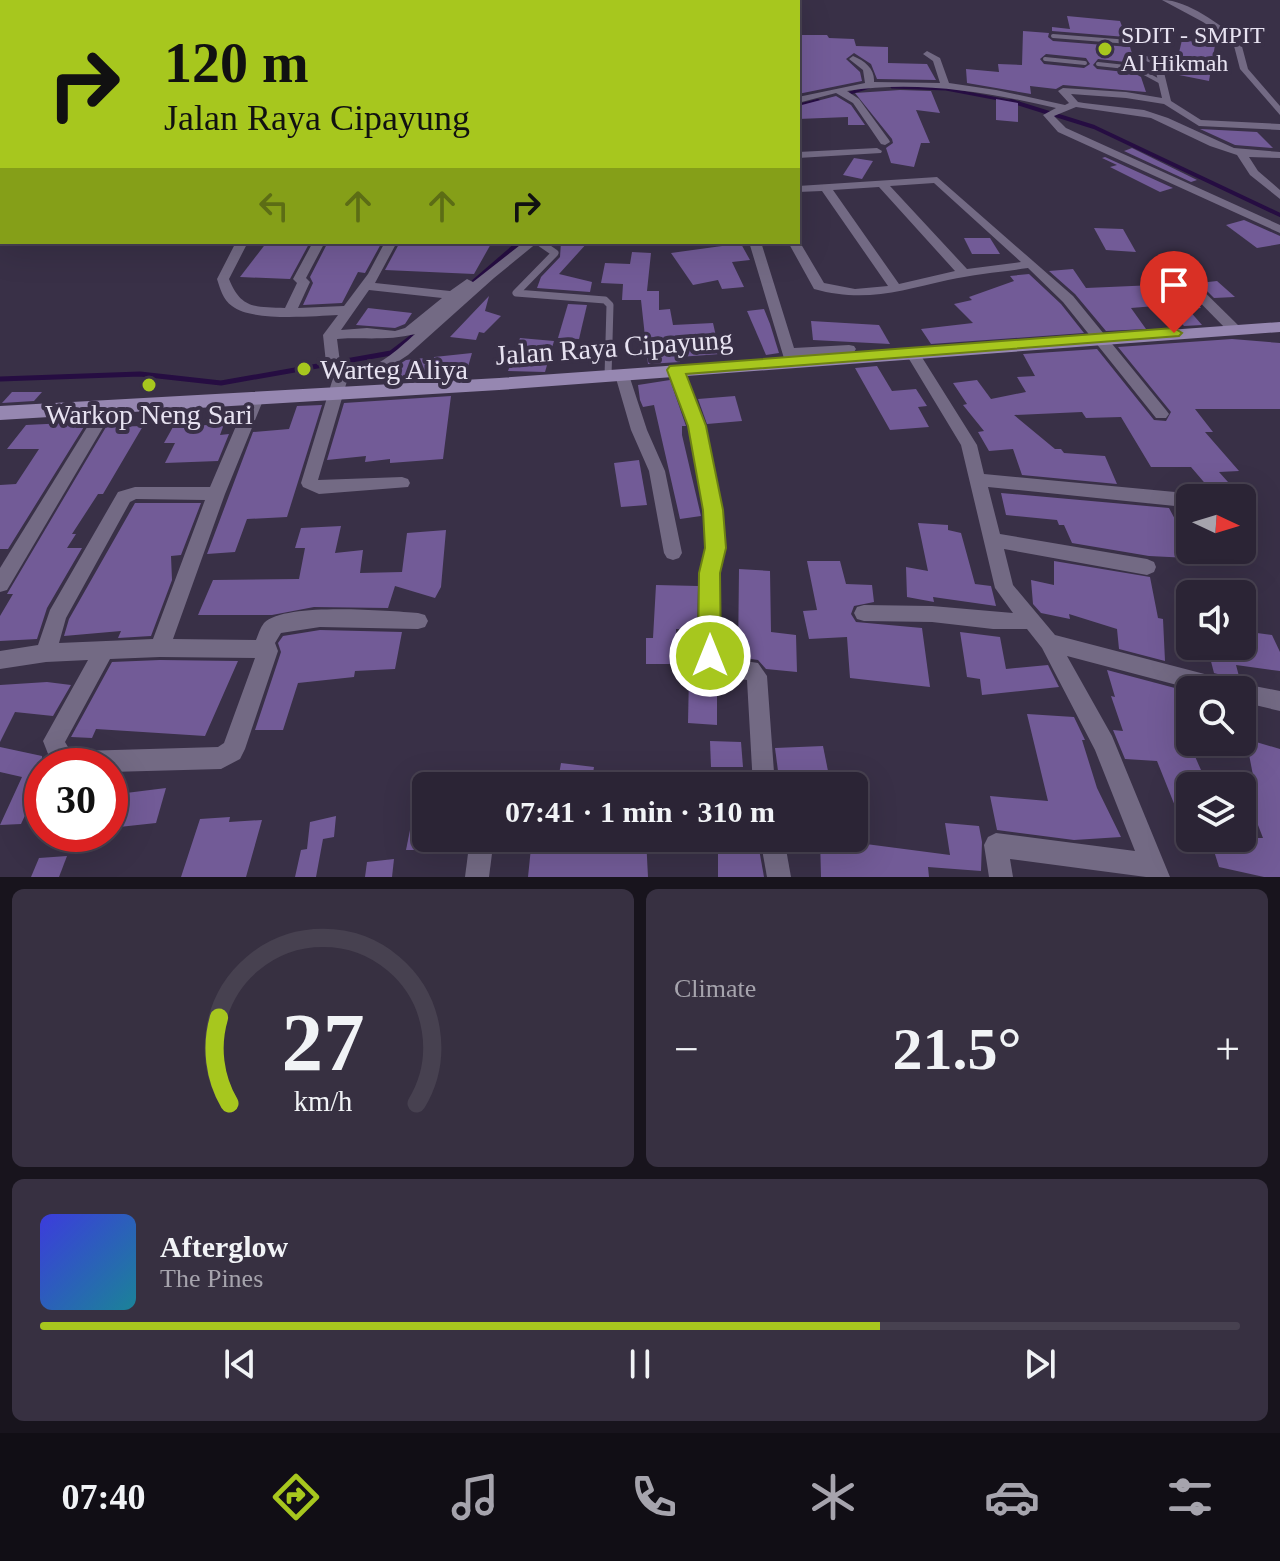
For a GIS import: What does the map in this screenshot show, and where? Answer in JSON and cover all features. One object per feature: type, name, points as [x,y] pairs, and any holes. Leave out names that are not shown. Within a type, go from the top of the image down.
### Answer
[{"type":"main road","name":"Jalan Raya Cipayung","points":[[0,413],[256,398],[336,375],[363,384],[615,376],[790,358],[913,354],[1280,327]]},
{"type":"street","points":[[1166,0],[1206,20],[1237,41],[1244,69],[1277,109]]},
{"type":"street","points":[[927,54],[937,60],[945,84]]},
{"type":"street","points":[[1139,57],[1158,62],[1167,102]]},
{"type":"street","points":[[853,59],[867,69],[869,84]]},
{"type":"street","points":[[800,100],[869,84],[945,84],[1056,110],[1075,104]]},
{"type":"street","points":[[800,155],[881,146],[856,101],[838,90]]},
{"type":"street","points":[[1199,123],[1167,102],[1126,95],[1063,91],[1075,104],[1088,108],[1141,112],[1173,122],[1226,149],[1280,155]]},
{"type":"street","points":[[1056,110],[1062,130],[1280,229]]},
{"type":"street","points":[[1173,122],[1280,127]]},
{"type":"street","points":[[1241,153],[1254,173],[1280,196]]},
{"type":"street","points":[[800,189],[937,180],[1068,299],[1161,414]]},
{"type":"street","points":[[881,183],[964,273]]},
{"type":"street","points":[[825,187],[896,288]]},
{"type":"street","points":[[241,244],[223,279],[231,298],[238,305],[290,311],[348,310]]},
{"type":"street","points":[[290,311],[304,282],[299,279],[318,244]]},
{"type":"street","points":[[390,244],[366,286],[330,335],[336,375],[309,483],[319,488],[402,483]]},
{"type":"street","points":[[330,335],[367,332],[395,335],[410,331],[513,244]]},
{"type":"street","points":[[363,384],[422,338],[489,275],[529,244]]},
{"type":"street","points":[[756,244],[790,358]]},
{"type":"street","points":[[795,244],[819,286],[858,293],[1031,264]]},
{"type":"street","points":[[1175,270],[1234,329]]},
{"type":"street","points":[[366,286],[453,295]]},
{"type":"street","points":[[820,356],[849,349]]},
{"type":"street","points":[[913,354],[962,432],[980,480],[1004,588],[1049,642],[1104,744],[1155,871]]},
{"type":"street","points":[[676,370],[697,426],[713,510],[716,548],[710,573],[710,660],[717,668],[751,670],[757,676],[763,772]]},
{"type":"street","points":[[615,376],[657,471],[673,553]]},
{"type":"street","points":[[160,648],[216,494],[256,398]]},
{"type":"street","points":[[0,584],[107,407]]},
{"type":"street","points":[[980,480],[1175,499]]},
{"type":"street","points":[[46,653],[57,616],[124,497],[135,493],[216,494]]},
{"type":"street","points":[[992,540],[1147,567]]},
{"type":"street","points":[[864,613],[1031,621]]},
{"type":"street","points":[[263,649],[273,627],[305,619],[418,621]]},
{"type":"street","points":[[1049,642],[1179,676]]},
{"type":"street","points":[[0,660],[46,653],[105,649],[160,648],[263,649],[268,651],[268,657],[232,751],[221,758],[80,762],[60,756],[54,741],[105,649]]},
{"type":"street","points":[[1256,697],[1277,705]]},
{"type":"street","points":[[1001,877],[996,845],[1155,871]]},
{"type":"street","points":[[477,877],[480,852]]},
{"type":"street","points":[[775,852],[779,877]]},
{"type":"lane","points":[[1053,36],[1142,43]]},
{"type":"lane","points":[[1045,59],[1085,63]]},
{"type":"lane","points":[[1098,64],[1135,68],[1161,82]]},
{"type":"lane","points":[[542,244],[555,253],[516,293],[605,300],[610,305],[615,376]]},
{"type":"building","points":[[1067,16],[1120,21],[1126,37],[1052,31],[1052,27],[1070,29]]},
{"type":"building","points":[[1023,31],[1049,33],[1048,37],[1053,41],[1130,47],[1135,63],[1098,59],[1093,65],[1097,69],[1134,73],[1141,77],[1146,92],[1063,85],[1056,89],[1030,86],[1031,94],[967,83],[966,69],[999,72],[998,64],[1022,65]],"holes":[[[1046,54],[1086,58],[1090,64],[1084,68],[1044,64],[1040,59]]]},
{"type":"building","points":[[800,35],[827,35],[829,38],[854,39],[856,46],[888,47],[888,63],[927,64],[936,80],[877,79],[871,64],[854,53],[846,59],[860,72],[862,81],[800,94]]},
{"type":"building","points":[[1182,40],[1215,45],[1209,81],[1174,74]]},
{"type":"building","points":[[931,91],[940,113],[916,110],[930,143],[921,143],[914,167],[891,163],[886,148],[893,143],[892,139],[855,93]]},
{"type":"building","points":[[836,96],[851,105],[865,125],[848,125],[848,117],[800,119],[800,105]]},
{"type":"building","points":[[996,99],[1018,103],[1018,122],[996,120]]},
{"type":"building","points":[[1200,129],[1257,132],[1273,148],[1235,145]]},
{"type":"building","points":[[1132,148],[1197,180],[1191,182],[1124,151]]},
{"type":"building","points":[[854,158],[873,161],[862,179],[843,175]]},
{"type":"building","points":[[1102,158],[1173,188],[1160,192],[1110,167],[1117,165]]},
{"type":"building","points":[[1244,220],[1280,236],[1280,244],[1257,248],[1226,225]]},
{"type":"building","points":[[1094,228],[1123,229],[1136,252],[1106,250]]},
{"type":"building","points":[[964,238],[990,238],[1000,254],[972,254]]},
{"type":"building","points":[[265,244],[309,244],[290,279],[240,277]]},
{"type":"building","points":[[327,244],[381,244],[365,273],[358,272],[342,303],[303,305],[313,283],[310,277]]},
{"type":"building","points":[[399,244],[491,244],[474,274],[385,270]]},
{"type":"building","points":[[561,244],[586,244],[559,274],[592,282],[590,292],[537,288],[541,277],[560,257]]},
{"type":"building","points":[[741,244],[750,260],[732,262],[744,287],[722,289],[718,280],[693,285],[671,253]]},
{"type":"building","points":[[632,252],[651,253],[647,291],[659,291],[659,310],[670,309],[673,325],[713,323],[720,354],[679,357],[680,362],[648,364],[641,300],[622,300],[623,284],[601,283],[605,263],[630,264]]},
{"type":"building","points":[[1073,269],[1086,288],[1178,284],[1201,308],[1171,310],[1167,305],[1131,308],[1146,329],[1106,331],[1075,294],[1049,271]]},
{"type":"building","points":[[1029,274],[1061,304],[1084,333],[931,344],[921,329],[973,323],[954,304],[972,300],[969,297],[1014,281],[1010,276]]},
{"type":"building","points":[[1217,281],[1235,297],[1214,298],[1199,283]]},
{"type":"building","points":[[489,296],[485,311],[501,316],[484,333],[479,332],[476,340],[450,337]]},
{"type":"building","points":[[568,304],[587,305],[579,339],[558,338]]},
{"type":"building","points":[[368,308],[412,313],[405,324],[395,328],[356,325]]},
{"type":"building","points":[[764,309],[779,353],[766,355],[747,311]]},
{"type":"building","points":[[1188,309],[1202,325],[1184,326],[1177,318]]},
{"type":"building","points":[[811,321],[879,325],[890,344],[813,340]]},
{"type":"building","points":[[520,338],[554,341],[545,372],[508,371]]},
{"type":"building","points":[[1232,339],[1280,343],[1280,409],[1195,409],[1213,432],[1205,432],[1239,471],[1219,472],[1230,484],[1206,484],[1191,467],[1151,467],[1121,417],[1086,418],[1082,412],[1014,415],[1055,449],[1061,449],[1064,453],[1105,456],[1117,484],[1022,475],[1013,449],[989,451],[978,432],[984,431],[963,405],[967,404],[953,383],[977,380],[991,399],[1026,392],[1017,377],[1035,376],[1023,354],[1097,349],[1154,420],[1166,421],[1171,412],[1118,347]]},
{"type":"building","points":[[472,353],[465,377],[391,381],[392,369],[406,360]]},
{"type":"building","points":[[877,366],[892,391],[916,389],[927,406],[918,407],[929,427],[890,430],[855,368]]},
{"type":"building","points":[[670,380],[686,426],[682,426],[682,435],[701,516],[680,519],[654,405],[643,407],[640,400],[638,385]]},
{"type":"building","points":[[12,392],[42,392],[34,401],[2,403]]},
{"type":"building","points":[[451,396],[443,459],[365,462],[366,456],[327,460],[344,403]]},
{"type":"building","points":[[735,396],[742,421],[707,424],[698,399]]},
{"type":"building","points":[[322,405],[287,517],[247,519],[235,552],[207,554],[253,432],[289,429],[297,406]]},
{"type":"building","points":[[87,422],[8,549],[0,549],[0,485],[16,484],[39,449],[7,449],[26,425]]},
{"type":"building","points":[[224,424],[220,435],[229,434],[218,461],[165,463],[175,443],[164,443],[173,427]]},
{"type":"building","points":[[143,426],[103,494],[98,494],[72,534],[76,534],[67,548],[82,548],[47,608],[37,639],[0,641],[0,616],[13,594],[7,594],[106,427]]},
{"type":"building","points":[[639,460],[647,505],[621,507],[614,463]]},
{"type":"building","points":[[1001,493],[1169,508],[1176,521],[1176,557],[1072,543],[1064,525],[1059,525],[1057,520],[1006,515]]},
{"type":"building","points":[[135,503],[201,503],[181,555],[171,556],[172,580],[151,636],[118,638],[121,631],[64,636],[69,619]]},
{"type":"building","points":[[918,523],[948,525],[948,530],[961,533],[975,584],[991,586],[996,606],[933,597],[934,602],[907,597],[906,567],[928,571]]},
{"type":"building","points":[[341,526],[335,553],[363,550],[360,573],[402,572],[407,533],[446,530],[441,587],[435,598],[395,586],[388,608],[314,607],[272,615],[198,615],[213,580],[299,579],[305,548],[295,548],[301,528]]},
{"type":"building","points":[[807,561],[840,561],[846,584],[872,585],[874,602],[854,606],[851,614],[856,622],[922,628],[930,687],[850,678],[847,637],[809,639],[803,611],[817,610]]},
{"type":"building","points":[[1054,561],[1150,577],[1158,618],[1163,619],[1165,661],[1119,649],[1117,629],[1069,614],[1070,619],[1041,613],[1033,604],[1031,580],[1054,585]]},
{"type":"building","points":[[739,569],[770,571],[771,632],[796,635],[797,672],[766,669],[758,660],[738,657]]},
{"type":"building","points":[[656,585],[698,586],[697,630],[676,629],[678,664],[646,664],[646,638],[653,638]]},
{"type":"building","points":[[320,630],[402,632],[395,669],[355,671],[354,677],[298,683],[283,730],[255,730],[281,652],[278,643],[283,636]]},
{"type":"building","points":[[960,632],[1000,637],[1006,669],[1048,665],[1059,687],[982,695],[980,679],[967,677]]},
{"type":"building","points":[[1256,633],[1272,635],[1280,652],[1280,671],[1236,665],[1239,676],[1214,673],[1211,660],[1256,660]]},
{"type":"building","points":[[238,661],[205,736],[96,729],[92,738],[71,737],[112,662]]},
{"type":"building","points":[[1107,670],[1176,688],[1176,756],[1195,756],[1202,772],[1176,772],[1176,806],[1157,761],[1125,759],[1113,730],[1123,731],[1111,696],[1115,697]]},
{"type":"building","points":[[689,675],[717,679],[717,725],[688,723]]},
{"type":"building","points":[[47,682],[71,685],[53,716],[15,712],[0,742],[0,685]]},
{"type":"building","points":[[1027,714],[1074,717],[1085,740],[1082,740],[1097,788],[1121,837],[1074,840],[997,830],[990,796],[1048,801]]},
{"type":"building","points":[[710,741],[741,742],[743,767],[711,767]]},
{"type":"building","points":[[1256,742],[1280,749],[1280,877],[1264,877],[1219,867],[1214,852],[1256,852],[1256,838],[1263,838],[1256,820],[1256,772],[1252,772],[1249,756],[1256,756]]},
{"type":"building","points":[[823,746],[828,772],[778,772],[775,748]]},
{"type":"building","points":[[0,747],[24,752],[24,818],[21,824],[0,825],[22,777],[0,772]]},
{"type":"building","points":[[561,763],[594,767],[593,772],[559,772]]},
{"type":"building","points":[[166,788],[156,823],[128,826],[128,793]]},
{"type":"building","points":[[336,816],[334,837],[323,839],[316,877],[295,877],[301,850],[307,849],[310,822]]},
{"type":"building","points":[[230,817],[229,822],[262,820],[246,877],[181,877],[200,819]]},
{"type":"building","points":[[412,820],[412,850],[406,850]]},
{"type":"building","points":[[945,823],[979,826],[981,871],[928,867],[929,877],[821,877],[820,852],[868,852],[868,844],[950,855]]},
{"type":"building","points":[[531,852],[647,852],[648,877],[528,877]]},
{"type":"building","points":[[718,852],[760,852],[764,877],[718,877]]},
{"type":"building","points":[[67,856],[59,877],[31,877],[39,858]]},
{"type":"building","points":[[394,859],[392,877],[365,877],[367,862]]},
{"type":"waterway","points":[[850,93],[869,87]]},
{"type":"waterway","points":[[892,87],[946,89],[1015,102]]},
{"type":"waterway","points":[[800,106],[818,101]]},
{"type":"waterway","points":[[1011,101],[1015,102]]},
{"type":"waterway","points":[[1015,102],[1019,103]]},
{"type":"waterway","points":[[1015,102],[1094,127],[1280,215]]},
{"type":"waterway","points":[[474,282],[518,244]]},
{"type":"waterway","points":[[0,379],[140,374],[221,383],[391,353],[412,337]]},
{"type":"place","name":"SDIT - SMPIT Al Hikmah","points":[[1105,49]]},
{"type":"place","name":"Warteg Aliya","points":[[304,369]]},
{"type":"place","name":"Warkop Neng Sari","points":[[149,385]]},
{"type":"route","points":[[710,656],[710,573],[716,534],[697,426],[676,370],[1174,333]]}]
